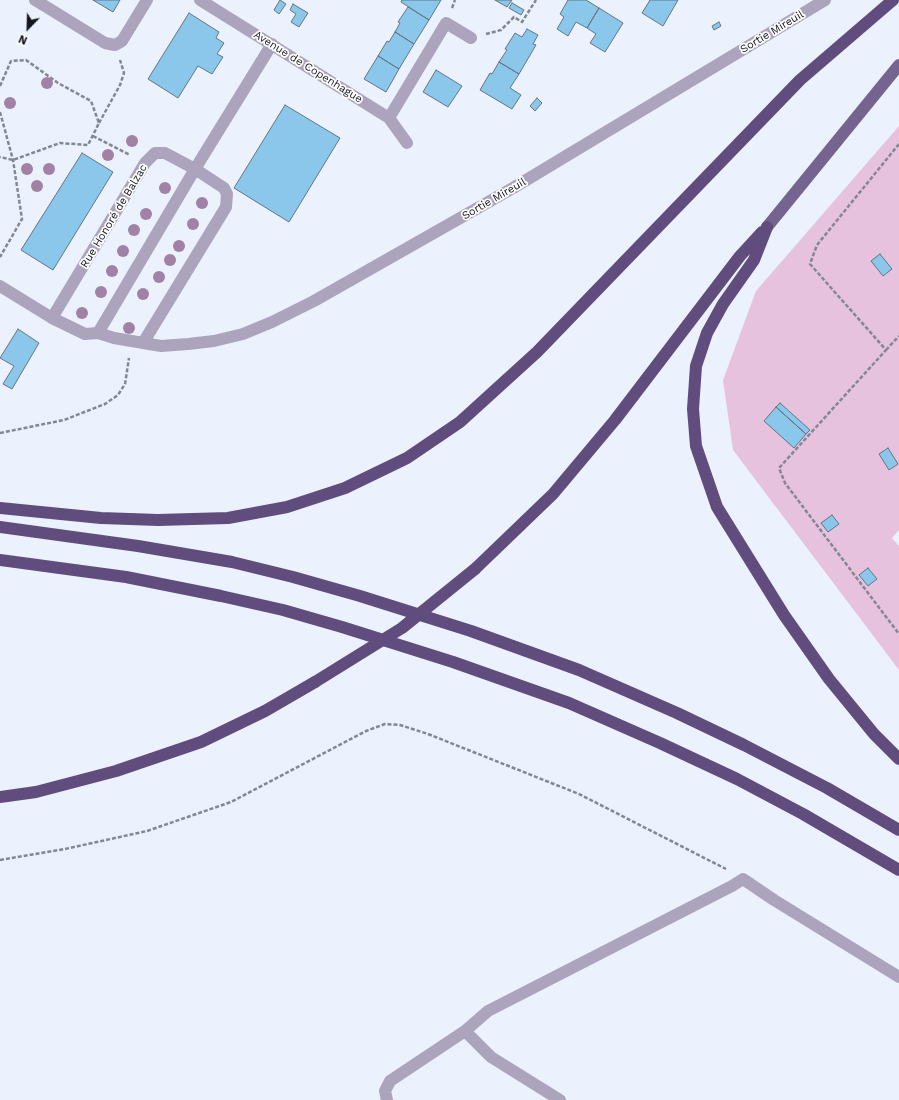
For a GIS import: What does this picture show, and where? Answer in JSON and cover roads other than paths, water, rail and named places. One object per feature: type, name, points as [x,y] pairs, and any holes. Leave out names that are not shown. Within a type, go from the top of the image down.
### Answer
[{"type":"highway","points":[[0,508],[101,518],[158,520],[228,518],[287,507],[338,490],[407,458],[460,422],[537,352],[800,80],[893,0]]},
{"type":"highway","points":[[0,798],[36,792],[116,771],[201,742],[265,711],[402,628],[475,569],[553,494],[615,420],[740,256],[767,227]]},
{"type":"highway","points":[[767,227],[754,260],[723,304],[708,334],[696,366],[693,409],[696,446],[717,507],[784,614],[829,680],[874,734],[899,758]]},
{"type":"highway","points":[[0,527],[138,546],[232,562],[360,596],[471,631],[578,670],[677,713],[744,745],[827,788],[899,830]]},
{"type":"highway","points":[[0,560],[126,577],[221,596],[283,610],[453,662],[569,703],[660,743],[736,779],[803,814],[899,870]]},
{"type":"main road","points":[[767,227],[899,65]]},
{"type":"street","points":[[35,0],[105,43],[115,45],[122,40],[147,0]]},
{"type":"street","name":"Avenue de Copenhague","points":[[200,0],[389,118],[407,143]]},
{"type":"street","name":"Sortie Mireuil","points":[[0,286],[52,318],[85,334],[98,333],[114,338],[161,346],[214,341],[243,334],[272,322],[314,301],[513,188],[825,0]]},
{"type":"street","points":[[389,118],[446,23],[471,38]]},
{"type":"street","points":[[98,333],[195,169],[272,44]]},
{"type":"street","name":"Rue Honoré de Balzac","points":[[52,318],[145,163],[155,153],[165,153],[195,169],[224,188],[227,194],[226,207],[137,342]]},
{"type":"street","points":[[387,1100],[385,1091],[390,1081],[465,1031],[488,1011],[743,879],[774,900],[899,977]]},
{"type":"street","points":[[465,1031],[491,1058],[560,1100]]}]
